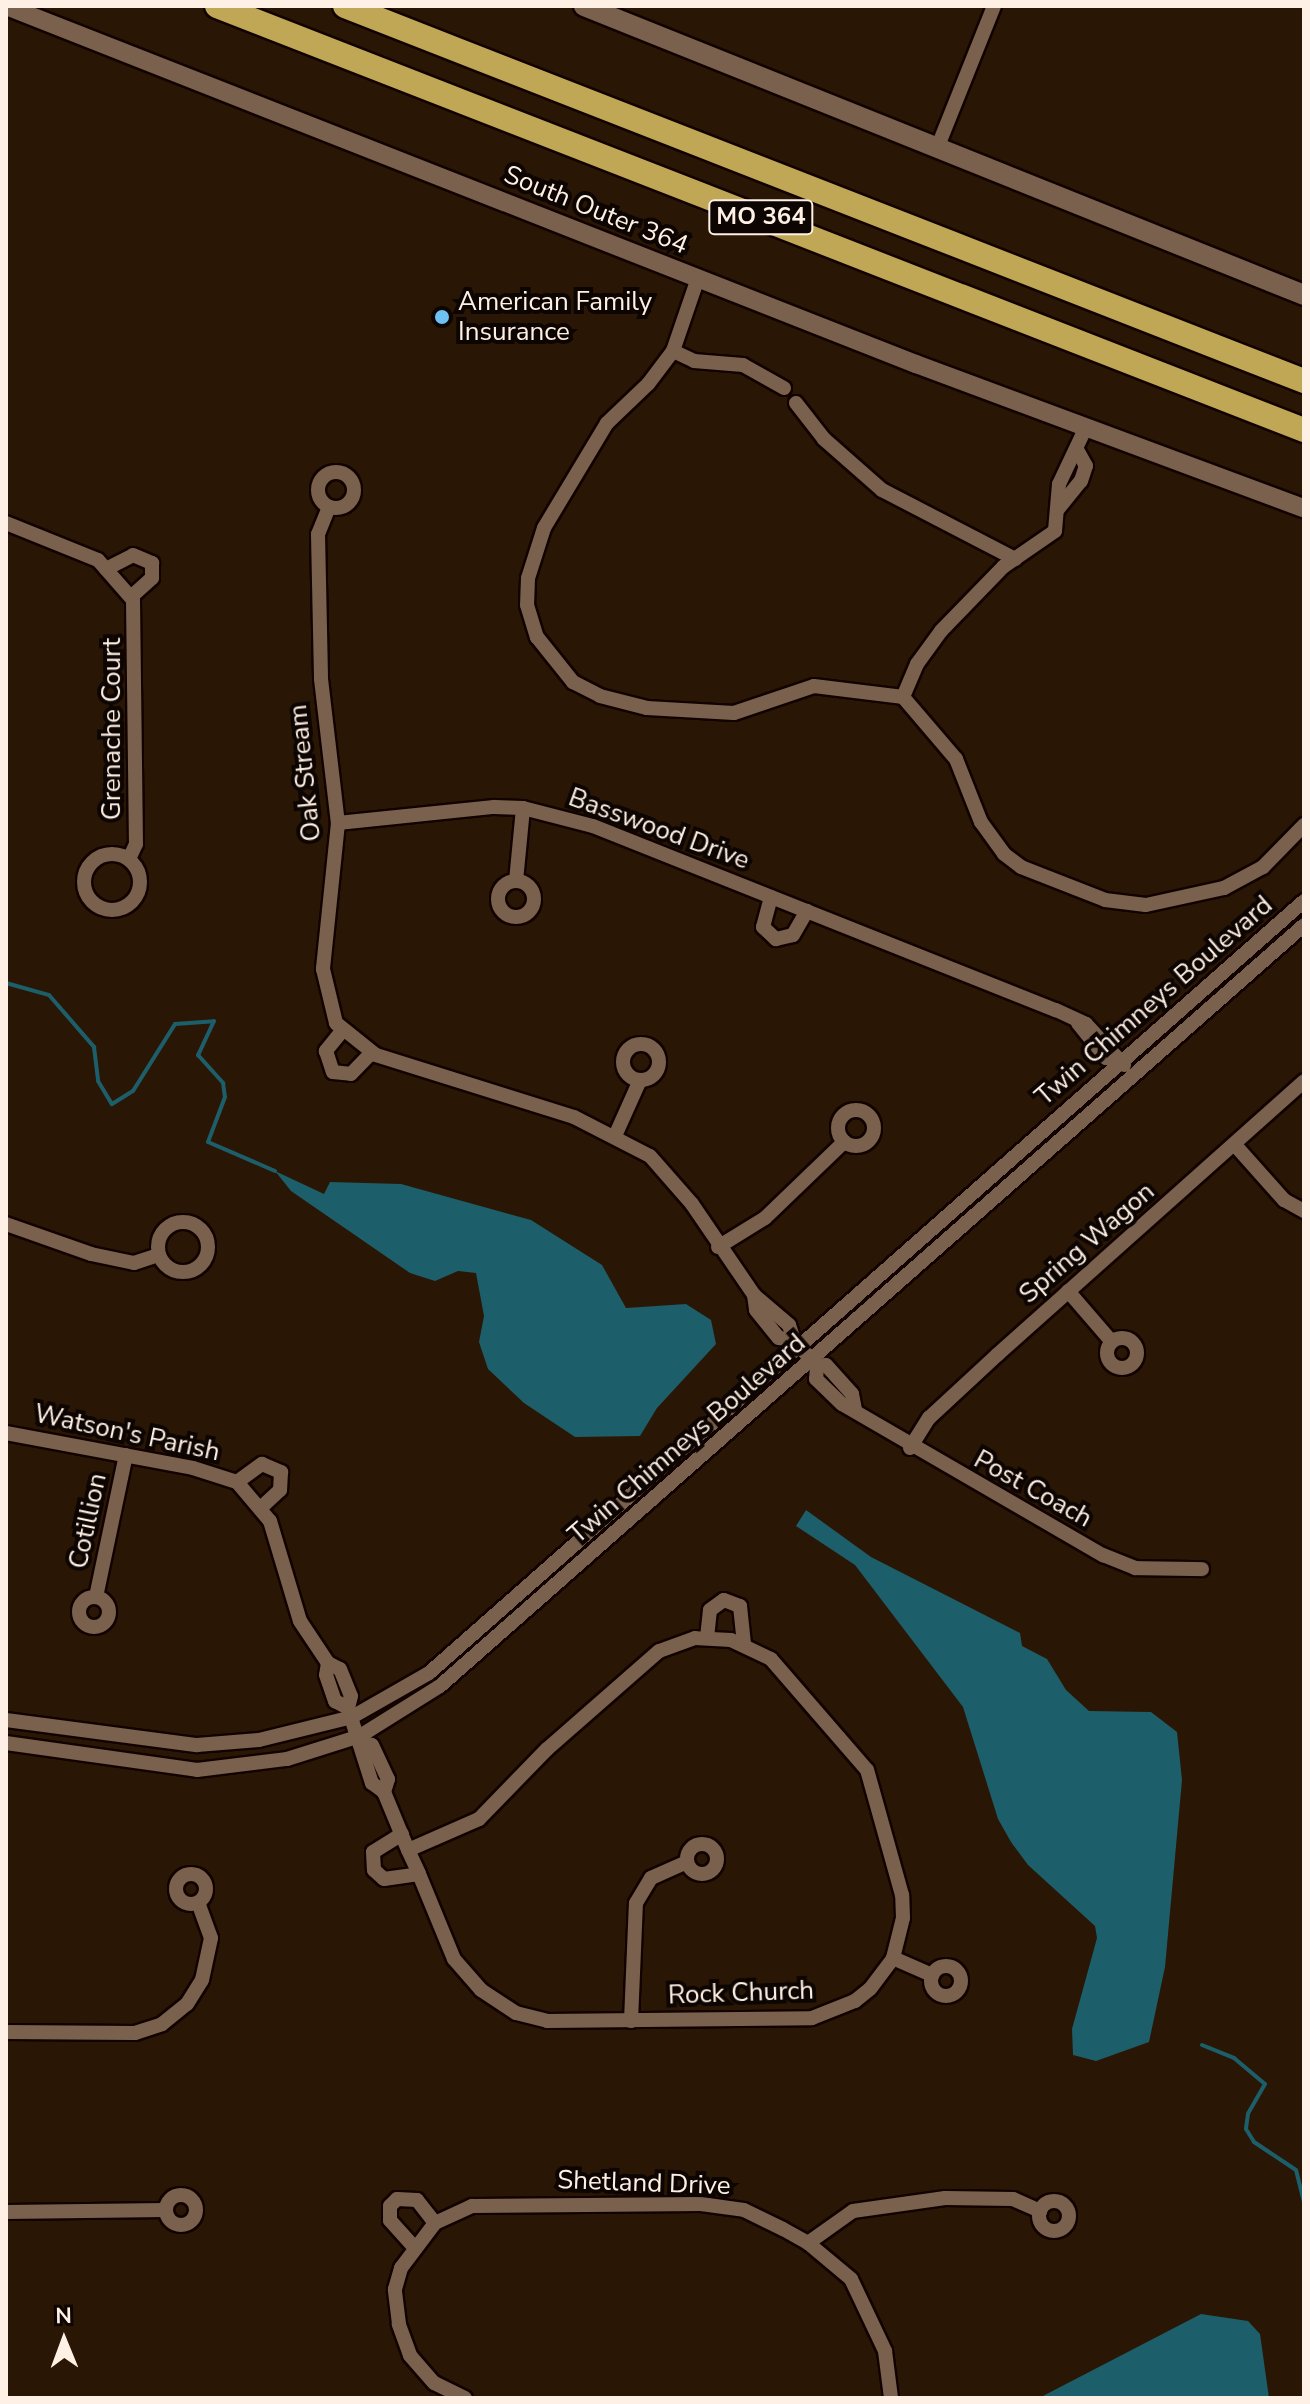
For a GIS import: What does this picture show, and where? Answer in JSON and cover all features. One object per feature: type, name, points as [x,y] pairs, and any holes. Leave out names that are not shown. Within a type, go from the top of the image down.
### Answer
[{"type":"highway","name":"MO 364","points":[[217,6],[1304,430]]},
{"type":"highway","name":"MO 364","points":[[345,6],[1304,381]]},
{"type":"main road","points":[[584,6],[1304,295]]},
{"type":"street","name":"South Outer 364","points":[[6,6],[698,278],[1304,508]]},
{"type":"street","points":[[938,146],[994,6]]},
{"type":"street","points":[[698,278],[673,351],[600,433],[533,553],[527,605],[546,652],[573,682],[600,696],[647,708],[734,713],[814,686],[903,697],[956,759],[981,822],[998,847],[1021,867],[1105,900],[1146,905],[1224,888],[1263,867],[1304,825]]},
{"type":"street","points":[[673,351],[694,361],[743,365],[766,373],[784,388]]},
{"type":"street","points":[[796,403],[824,439],[882,490],[1015,559]]},
{"type":"street","points":[[903,697],[917,664],[941,631],[1015,559],[1055,531],[1058,509],[1070,499],[1086,466],[1077,450],[1086,427]]},
{"type":"street","name":"Oak Stream","points":[[329,507],[318,534],[321,679],[338,823],[323,969],[328,1002],[342,1031]]},
{"type":"street","points":[[6,523],[87,554],[106,569],[131,597],[152,578],[152,563],[133,555],[106,569]]},
{"type":"street","name":"Grenache Court","points":[[129,859],[111,853],[87,866],[83,885],[91,902],[108,910],[134,900],[140,883],[129,859],[136,844],[136,611],[131,597]]},
{"type":"street","points":[[516,881],[523,808]]},
{"type":"street","name":"Basswood Drive","points":[[338,823],[523,808],[593,826],[1056,1010],[1078,1023],[1086,1024],[1113,1048],[1134,1076]]},
{"type":"street","name":"Basswood Drive","points":[[771,897],[763,927],[776,939],[793,935],[807,911]]},
{"type":"street","name":"Twin Chimneys Boulevard","points":[[6,1720],[197,1745],[259,1740],[350,1712],[429,1673],[797,1344],[1304,901]]},
{"type":"street","name":"Twin Chimneys Boulevard","points":[[6,1743],[197,1770],[287,1759],[361,1739],[440,1686],[815,1364],[1304,925]]},
{"type":"street","points":[[371,1053],[351,1074],[333,1072],[326,1051],[342,1031],[371,1053],[574,1117],[615,1136],[659,1164],[754,1295],[756,1310],[779,1338],[797,1344],[815,1364]]},
{"type":"street","points":[[615,1136],[640,1080]]},
{"type":"street","name":"Spring Wagon","points":[[910,1448],[929,1418],[1304,1081]]},
{"type":"street","points":[[718,1247],[765,1218],[844,1142]]},
{"type":"street","points":[[1235,1145],[1284,1200],[1304,1211]]},
{"type":"street","points":[[6,1224],[105,1257],[134,1263],[159,1255]]},
{"type":"street","points":[[1068,1291],[1112,1342]]},
{"type":"street","name":"Post Coach","points":[[815,1364],[826,1365],[852,1394],[855,1409],[910,1448],[1135,1568],[1202,1569]]},
{"type":"street","name":"Watson's Parish","points":[[6,1433],[126,1455],[237,1482],[270,1521],[300,1621],[328,1663],[340,1669],[351,1696],[350,1712],[361,1739]]},
{"type":"street","name":"Cotillion","points":[[96,1597],[126,1455]]},
{"type":"street","name":"Watson's Parish","points":[[237,1482],[262,1464],[281,1472],[280,1490],[261,1508]]},
{"type":"street","points":[[707,1638],[710,1610],[724,1600],[740,1606],[744,1644]]},
{"type":"street","name":"Rock Church","points":[[361,1739],[372,1745],[388,1779],[384,1792],[408,1850],[419,1874],[454,1959],[481,1990],[516,2013],[547,2021],[812,2018],[862,1997],[893,1958],[903,1918],[902,1895],[867,1770],[789,1676],[744,1644],[707,1638],[659,1651],[547,1749],[479,1819],[408,1850]]},
{"type":"street","points":[[402,1834],[373,1852],[374,1870],[384,1879],[419,1874]]},
{"type":"street","points":[[631,2021],[636,1903],[651,1878],[687,1862]]},
{"type":"street","points":[[6,2032],[135,2033],[162,2024],[187,2004],[202,1980],[211,1938],[198,1902]]},
{"type":"street","points":[[893,1958],[932,1975]]},
{"type":"street","points":[[808,2243],[853,2211],[945,2198],[1013,2199],[1040,2211]]},
{"type":"street","points":[[414,2247],[390,2220],[390,2206],[397,2199],[417,2200],[435,2223]]},
{"type":"street","name":"Shetland Drive","points":[[465,2398],[434,2383],[410,2355],[399,2324],[395,2289],[414,2247],[435,2223],[472,2206],[701,2204],[744,2210],[808,2243],[851,2279],[871,2313],[885,2351],[891,2398]]},
{"type":"street","points":[[6,2212],[166,2210]]},
{"type":"water","points":[[275,1171],[324,1194],[330,1182],[401,1184],[531,1220],[602,1265],[626,1308],[686,1304],[711,1320],[716,1344],[657,1408],[640,1436],[575,1437],[524,1403],[488,1369],[479,1342],[484,1316],[476,1273],[458,1271],[435,1281],[410,1273],[291,1191]]},
{"type":"water","points":[[806,1510],[871,1557],[1020,1633],[1022,1646],[1047,1659],[1066,1690],[1089,1711],[1151,1712],[1177,1732],[1182,1780],[1165,1967],[1149,2042],[1096,2061],[1073,2055],[1072,2029],[1097,1938],[1095,1926],[1028,1865],[1011,1842],[998,1819],[963,1707],[855,1565],[796,1526]]},
{"type":"water","points":[[1201,2314],[1248,2321],[1260,2334],[1269,2398],[1039,2398]]},
{"type":"waterway","points":[[6,983],[49,995],[94,1047],[98,1081],[112,1104],[133,1091],[175,1024],[214,1021],[198,1055],[223,1083],[225,1097],[208,1142],[275,1171]]},
{"type":"waterway","points":[[1202,2045],[1234,2058],[1265,2084],[1248,2114],[1246,2129],[1254,2142],[1296,2170],[1304,2201]]},
{"type":"place","name":"American Family Insurance","points":[[442,317]]}]
